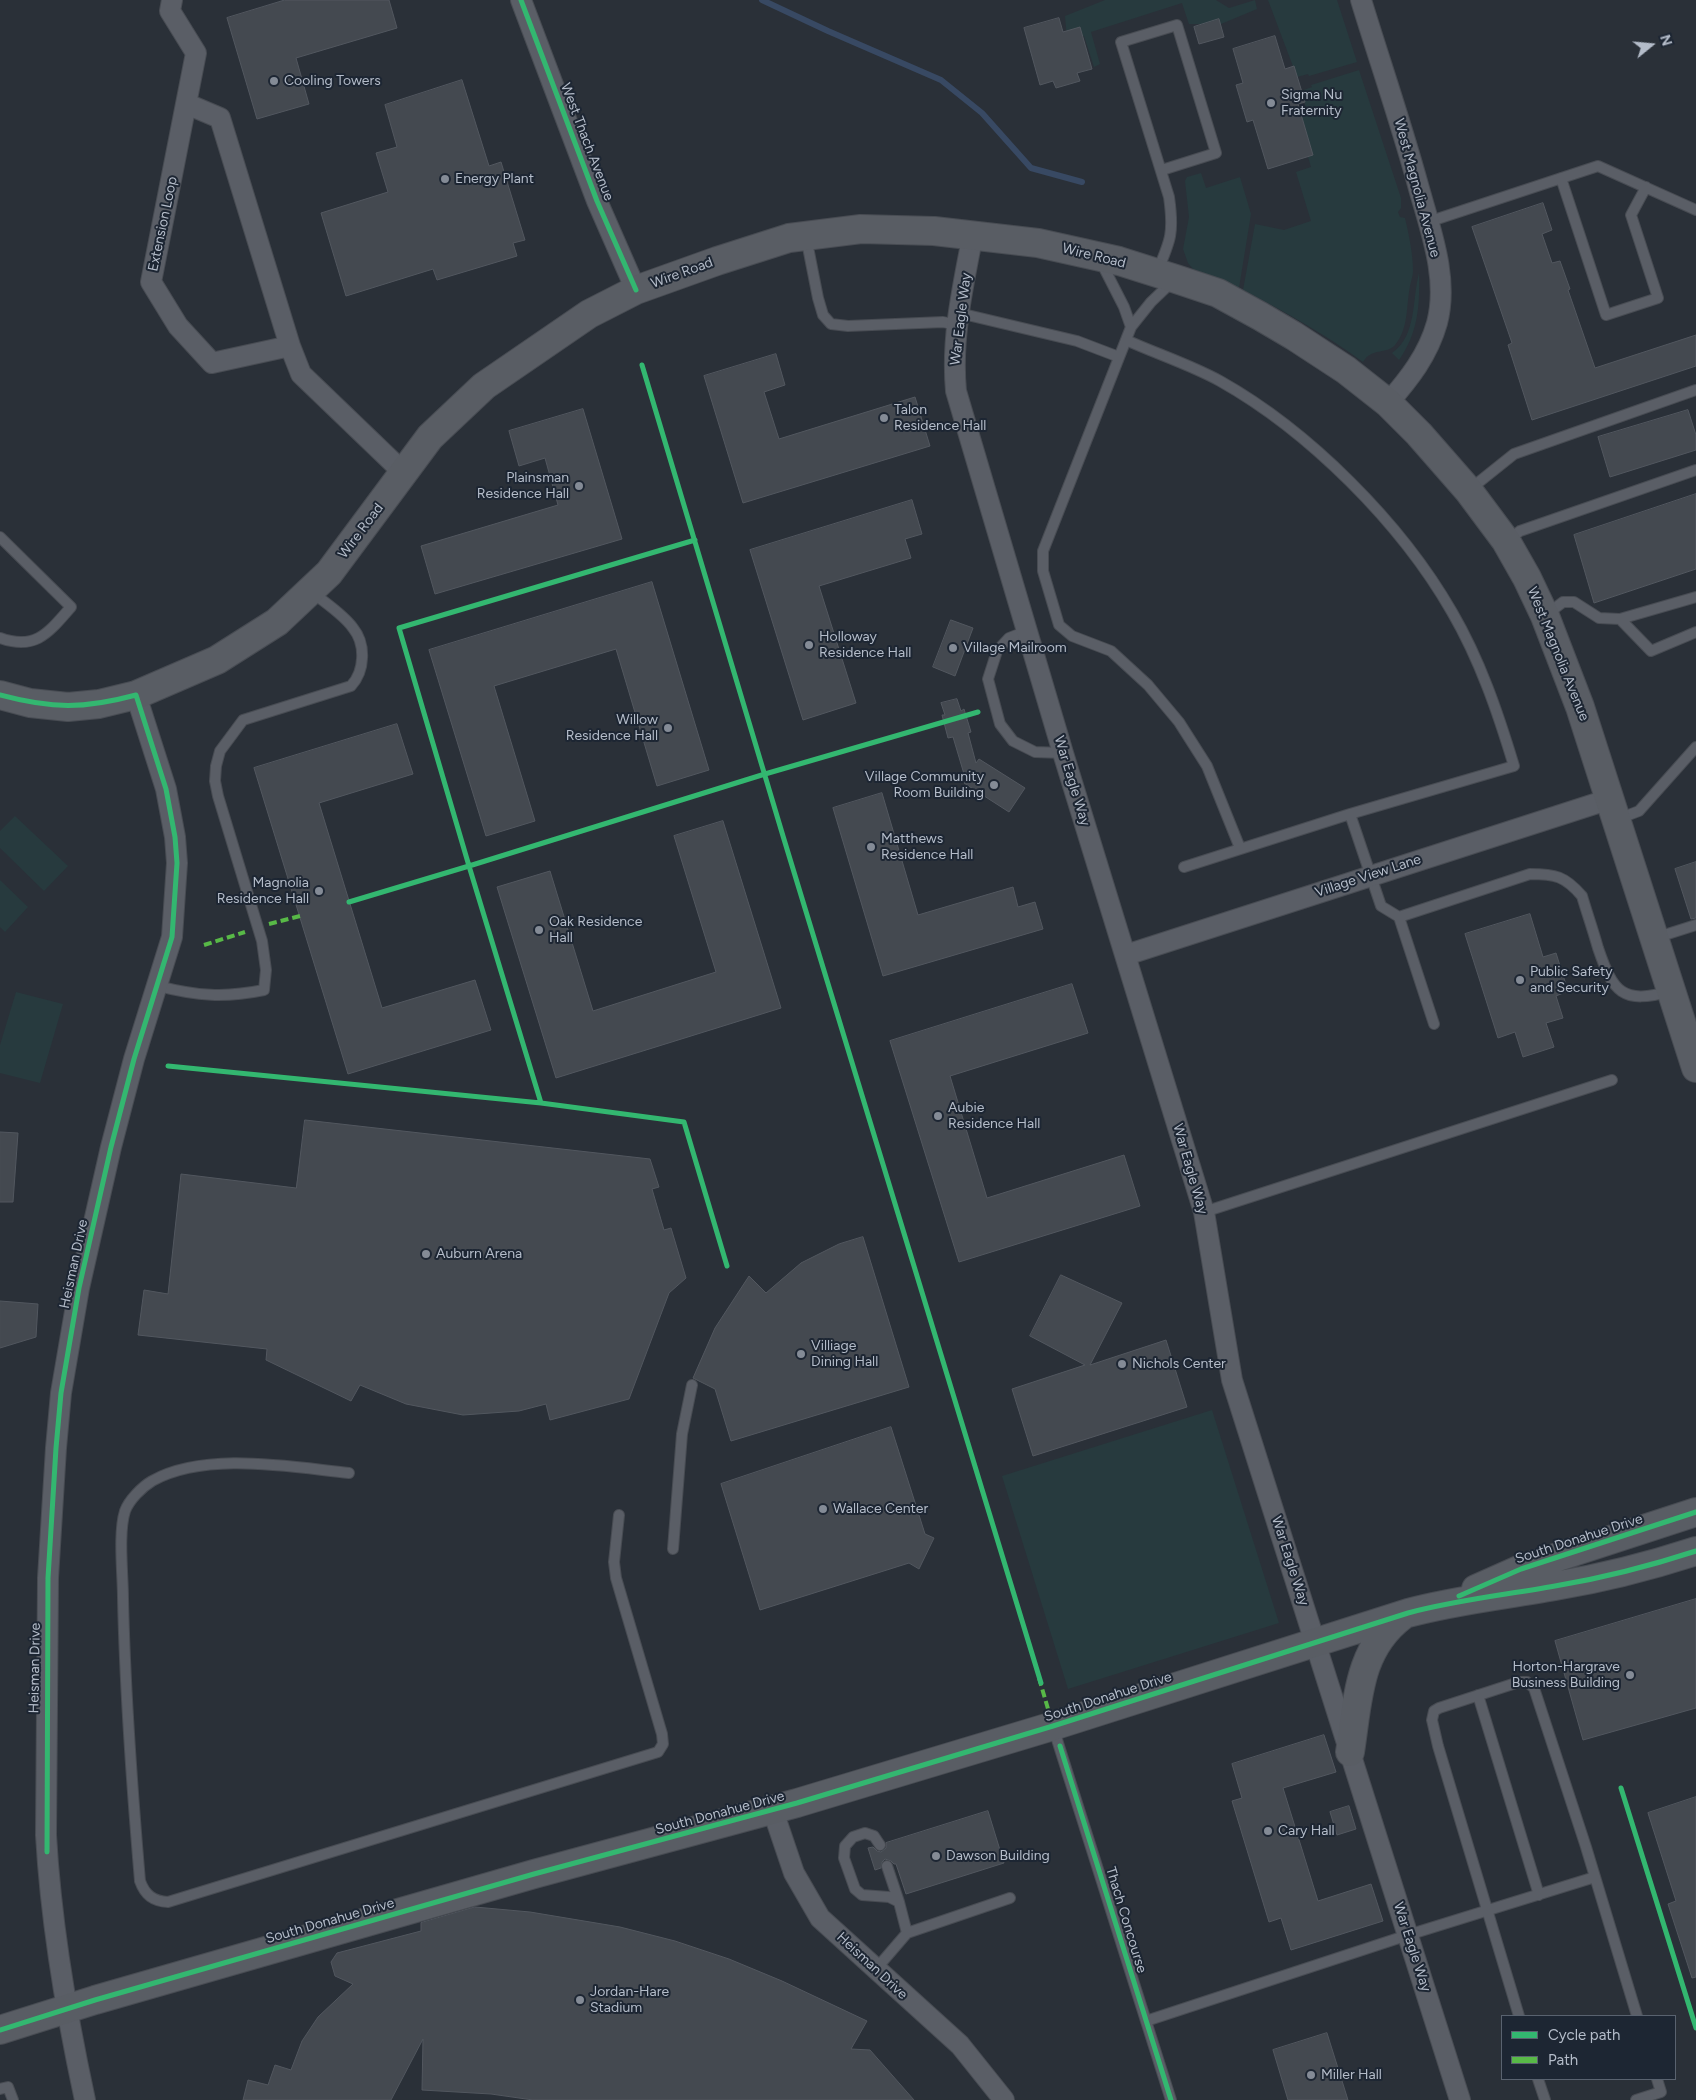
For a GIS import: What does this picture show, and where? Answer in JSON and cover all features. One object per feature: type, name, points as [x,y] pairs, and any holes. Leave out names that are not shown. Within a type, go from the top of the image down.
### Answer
[{"type":"street","name":"Extension Loop","points":[[172,0],[170,11],[196,53],[151,282],[178,326],[212,363],[290,346]]},
{"type":"street","name":"West Thach Avenue","points":[[521,0],[598,201],[636,290]]},
{"type":"street","name":"West Magnolia Avenue","points":[[1361,0],[1403,131],[1428,222],[1438,269],[1440,290],[1437,322],[1425,353],[1414,373],[1388,403],[1419,434],[1468,490],[1506,541],[1527,578],[1545,616],[1580,707],[1696,1068]]},
{"type":"street","points":[[187,104],[220,118],[290,346],[301,374],[404,472]]},
{"type":"street","name":"Wire Road","points":[[0,695],[30,703],[68,707],[99,704],[136,695],[217,660],[277,622],[329,573],[430,437],[484,386],[590,314],[636,290],[789,238],[862,229],[934,231],[1038,243],[1098,257],[1218,293],[1294,336],[1346,370],[1388,403]]},
{"type":"street","name":"War Eagle Way","points":[[973,234],[958,319],[954,363],[956,391],[1063,753],[1204,1212],[1232,1380],[1460,2100]]},
{"type":"street","name":"Heisman Drive","points":[[85,2100],[66,2008],[48,1876],[46,1835],[48,1578],[61,1393],[79,1288],[134,1059],[172,938],[177,863],[175,837],[166,789],[136,695]]},
{"type":"street","name":"Village View Lane","points":[[1126,955],[1371,875],[1613,809]]},
{"type":"street","name":"South Donahue Drive","points":[[1443,1603],[1521,1569],[1696,1512]]},
{"type":"street","name":"South Donahue Drive","points":[[0,2030],[66,2008],[534,1874],[1057,1736],[1315,1642],[1408,1612],[1443,1603],[1556,1586],[1622,1573],[1696,1551]]},
{"type":"street","points":[[1350,1752],[1359,1689],[1367,1662],[1378,1639],[1390,1626],[1408,1612]]},
{"type":"street","name":"Heisman Drive","points":[[773,1811],[794,1873],[820,1918],[960,2045],[1004,2100]]},
{"type":"lane","points":[[1162,170],[1216,153],[1176,25],[1121,42],[1169,197],[1173,222],[1166,276],[1151,302],[1131,327],[1043,551],[1042,571],[1059,625],[1072,636],[1112,651],[1148,684],[1180,722],[1207,766],[1240,848]]},
{"type":"lane","points":[[1428,222],[1598,166],[1696,210]]},
{"type":"lane","points":[[1561,178],[1606,315],[1658,298],[1631,215],[1646,187]]},
{"type":"lane","points":[[806,236],[818,298],[823,315],[831,324],[848,326],[943,322],[958,319],[1077,341],[1120,357]]},
{"type":"lane","points":[[1098,257],[1124,307],[1131,327]]},
{"type":"lane","points":[[1126,340],[1219,380],[1271,413],[1323,456],[1393,529],[1427,572],[1453,612],[1478,664],[1496,710],[1514,766],[1350,814],[1184,867]]},
{"type":"lane","points":[[1468,490],[1514,454],[1696,390]]},
{"type":"lane","points":[[1506,541],[1520,531],[1696,470]]},
{"type":"lane","points":[[0,537],[71,607],[50,631],[40,638],[29,642],[18,642],[0,638]]},
{"type":"lane","points":[[158,986],[207,996],[240,995],[264,990],[266,970],[262,941],[216,788],[216,766],[220,751],[243,720],[351,686],[356,680],[362,668],[362,653],[353,628],[310,591]]},
{"type":"lane","points":[[1545,616],[1563,602],[1574,602],[1599,618],[1620,619],[1696,597]]},
{"type":"lane","points":[[1620,619],[1651,651],[1696,632]]},
{"type":"lane","points":[[1027,631],[1010,638],[997,651],[988,679],[1000,724],[1013,741],[1035,752],[1063,753]]},
{"type":"lane","points":[[1613,809],[1639,811],[1696,746]]},
{"type":"lane","points":[[1350,814],[1381,906],[1399,917],[1434,1024]]},
{"type":"lane","points":[[1399,917],[1530,874],[1547,874],[1561,877],[1574,886],[1582,896],[1608,976],[1619,990],[1634,996],[1650,997],[1672,991]]},
{"type":"lane","points":[[1654,938],[1696,925]]},
{"type":"lane","points":[[1204,1212],[1612,1080]]},
{"type":"lane","points":[[673,1549],[682,1434],[692,1385]]},
{"type":"lane","points":[[349,1474],[299,1468],[221,1463],[190,1467],[152,1481],[136,1494],[125,1511],[123,1532],[124,1620],[129,1750],[140,1881],[144,1890],[158,1902],[168,1902],[658,1752],[663,1744],[662,1734],[616,1578],[614,1562],[619,1515]]},
{"type":"lane","points":[[1519,2015],[1438,1746],[1432,1720],[1434,1711],[1439,1708],[1519,1682],[1527,1682],[1534,1688],[1638,2015]]},
{"type":"lane","points":[[1478,1695],[1539,1895]]},
{"type":"lane","name":"Thach Concourse","points":[[1057,1736],[1171,2100]]},
{"type":"lane","points":[[880,1845],[874,1836],[865,1833],[853,1836],[845,1846],[844,1858],[855,1889],[862,1895],[879,1896],[899,1902]]},
{"type":"lane","points":[[887,1866],[907,1934]]},
{"type":"lane","points":[[1146,2021],[1408,1935],[1595,1877]]},
{"type":"lane","points":[[876,1969],[907,1934],[1010,1898]]},
{"type":"lane","points":[[1538,2080],[1545,2100]]},
{"type":"lane","points":[[1636,2100],[1661,2092],[1657,2080]]},
{"type":"lane","points":[[0,2089],[8,2087],[13,2100]]},
{"type":"green space","points":[[1105,0],[1216,0],[1229,8],[1255,0],[1257,9],[1221,24],[1189,24],[1182,3],[1091,32],[1100,64],[1094,67],[1084,36],[1067,39],[1065,16]]},
{"type":"green space","points":[[1268,0],[1337,0],[1357,62],[1309,76],[1308,74],[1297,77]]},
{"type":"green space","points":[[1359,70],[1401,198],[1401,208],[1398,212],[1400,217],[1405,218],[1412,251],[1413,271],[1405,324],[1400,338],[1391,348],[1371,354],[1363,362],[1304,324],[1243,290],[1255,224],[1284,230],[1311,221],[1296,172],[1311,167],[1308,157],[1313,155],[1300,111],[1309,117],[1301,91],[1312,87],[1311,85]]},
{"type":"green space","points":[[1201,173],[1206,188],[1240,177],[1251,214],[1239,288],[1193,269],[1188,263],[1183,249],[1189,217],[1185,181],[1187,177]]},
{"type":"green space","points":[[1419,273],[1419,297],[1414,329],[1399,360],[1392,353],[1400,346],[1410,327]]},
{"type":"green space","points":[[15,816],[68,866],[44,891],[0,848],[0,831]]},
{"type":"green space","points":[[0,880],[28,907],[5,932],[0,927]]},
{"type":"green space","points":[[16,992],[63,1004],[40,1083],[0,1073],[0,1045]]},
{"type":"green space","points":[[1212,1410],[1279,1623],[1068,1689],[1002,1476]]},
{"type":"building","name":"Cooling Towers","points":[[285,0],[389,0],[397,28],[296,58],[309,104],[257,119],[227,18]]},
{"type":"building","points":[[1059,18],[1063,32],[1080,27],[1092,69],[1077,73],[1080,81],[1056,88],[1053,81],[1040,85],[1024,28]]},
{"type":"building","points":[[1219,19],[1224,37],[1199,44],[1194,27]]},
{"type":"building","name":"Sigma Nu Fraternity","points":[[1275,36],[1285,69],[1294,66],[1305,102],[1298,104],[1313,155],[1268,169],[1253,120],[1247,122],[1236,85],[1243,83],[1233,49]]},
{"type":"building","name":"Energy Plant","points":[[462,80],[489,166],[501,162],[525,240],[513,243],[517,256],[437,280],[433,269],[346,296],[321,213],[388,192],[376,153],[397,147],[385,105]]},
{"type":"building","points":[[1543,203],[1552,230],[1542,234],[1552,263],[1560,261],[1595,368],[1696,335],[1696,366],[1532,420],[1508,345],[1512,343],[1472,227]]},
{"type":"building","name":"Talon Residence Hall","points":[[776,354],[785,385],[764,392],[779,439],[915,397],[930,446],[743,503],[704,376]]},
{"type":"building","name":"Plainsman Residence Hall","points":[[583,409],[622,539],[435,594],[421,546],[558,505],[545,458],[519,466],[509,431]]},
{"type":"building","points":[[1688,410],[1696,435],[1696,450],[1610,477],[1598,437]]},
{"type":"building","points":[[1696,494],[1696,569],[1594,603],[1574,535]]},
{"type":"building","name":"Holloway Residence Hall","points":[[912,500],[922,534],[905,539],[911,558],[819,586],[856,703],[803,720],[750,550]]},
{"type":"building","name":"Willow Residence Hall","points":[[652,582],[709,770],[657,786],[616,649],[494,686],[535,821],[486,836],[429,650]]},
{"type":"building","name":"Village Mailroom","points":[[951,620],[973,628],[955,676],[933,667]]},
{"type":"building","points":[[957,699],[961,711],[964,709],[971,732],[968,733],[976,763],[979,759],[1025,788],[1009,812],[964,783],[971,772],[964,774],[953,737],[948,738],[942,715],[945,715],[941,703]]},
{"type":"building","name":"Magnolia Residence Hall","points":[[397,724],[413,774],[319,803],[382,1008],[475,980],[491,1030],[348,1074],[254,768]]},
{"type":"building","name":"Matthews Residence Hall","points":[[882,793],[918,915],[1013,887],[1018,907],[1035,902],[1043,929],[883,976],[833,808]]},
{"type":"building","name":"Oak Residence Hall","points":[[723,821],[781,1008],[556,1078],[497,887],[550,871],[593,1011],[716,972],[674,836]]},
{"type":"building","points":[[1696,862],[1696,918],[1691,919],[1675,869]]},
{"type":"building","points":[[1530,914],[1543,957],[1556,953],[1568,991],[1556,996],[1563,1018],[1546,1023],[1554,1047],[1523,1057],[1515,1032],[1498,1038],[1465,934]]},
{"type":"building","name":"Aubie Residence Hall","points":[[1072,984],[1088,1033],[950,1076],[987,1198],[1124,1155],[1140,1206],[959,1262],[890,1041]]},
{"type":"building","name":"Auburn Arena","points":[[305,1120],[650,1159],[659,1187],[652,1189],[664,1230],[671,1228],[686,1278],[669,1293],[629,1399],[550,1420],[546,1404],[519,1411],[463,1415],[406,1404],[360,1385],[351,1401],[266,1360],[267,1349],[138,1335],[144,1290],[168,1294],[181,1174],[296,1188]]},
{"type":"building","points":[[0,1132],[18,1133],[13,1202],[0,1202]]},
{"type":"building","name":"Villiage Dining Hall","points":[[863,1237],[909,1387],[731,1441],[715,1389],[693,1378],[715,1328],[749,1276],[766,1293],[801,1263],[839,1244]]},
{"type":"building","name":"Nichols Center","points":[[1061,1275],[1122,1303],[1090,1365],[1166,1340],[1187,1407],[1033,1456],[1012,1389],[1085,1365],[1030,1336]]},
{"type":"building","points":[[0,1301],[38,1304],[36,1337],[0,1348]]},
{"type":"building","name":"Wallace Center","points":[[891,1427],[925,1534],[934,1538],[919,1569],[909,1563],[760,1610],[721,1484]]},
{"type":"building","name":"Horton-Hargrave Business Building","points":[[1696,1599],[1696,1708],[1583,1740],[1555,1641]]},
{"type":"building","name":"Cary Hall","points":[[1324,1735],[1336,1772],[1283,1788],[1318,1901],[1371,1884],[1383,1921],[1291,1950],[1281,1918],[1269,1922],[1232,1801],[1242,1798],[1232,1764]]},
{"type":"building","points":[[1696,1797],[1696,1977],[1692,1978],[1668,1904],[1676,1901],[1648,1813]]},
{"type":"building","points":[[1349,1806],[1356,1829],[1337,1835],[1330,1812]]},
{"type":"building","name":"Dawson Building","points":[[988,1811],[1004,1863],[906,1894],[896,1864],[885,1859],[882,1862],[881,1868],[875,1870],[868,1848],[873,1847],[881,1852],[886,1848],[886,1843]]},
{"type":"building","name":"Jordan-Hare Stadium","points":[[475,1907],[530,1912],[620,1927],[675,1941],[729,1959],[782,1981],[867,2021],[851,2049],[870,2050],[914,2100],[533,2100],[491,2094],[422,2090],[423,2039],[391,2100],[243,2100],[248,2080],[268,2085],[275,2065],[291,2070],[302,2041],[318,2017],[353,1984],[335,1976],[331,1962],[337,1953],[421,1931],[421,1923]]},
{"type":"building","name":"Miller Hall","points":[[1327,2033],[1348,2100],[1288,2100],[1273,2050]]},
{"type":"waterway","points":[[762,0],[941,80],[982,113],[1031,168],[1082,182]]},
{"type":"marked path","points":[[269,924],[300,916]]},
{"type":"marked path","points":[[204,945],[245,932]]},
{"type":"marked path","points":[[1039,1678],[1053,1726]]},
{"type":"cycle path","points":[[521,0],[597,201],[636,290]]},
{"type":"cycle path","points":[[642,365],[783,836],[1041,1683]]},
{"type":"cycle path","points":[[695,540],[399,628],[469,866],[765,774],[978,712]]},
{"type":"cycle path","points":[[0,695],[36,703],[68,706],[100,703],[136,695],[166,789],[175,837],[177,863],[172,937],[134,1059],[111,1147],[79,1288],[61,1393],[48,1578],[47,1852]]},
{"type":"cycle path","points":[[349,902],[469,866],[541,1103],[684,1122],[727,1266]]},
{"type":"cycle path","points":[[168,1066],[541,1103]]},
{"type":"cycle path","points":[[1459,1596],[1521,1569],[1696,1512]]},
{"type":"cycle path","points":[[0,2030],[95,2000],[534,1874],[797,1803],[1053,1726],[1408,1613],[1462,1601],[1591,1579],[1644,1567],[1696,1551]]},
{"type":"cycle path","points":[[1060,1746],[1171,2100]]},
{"type":"cycle path","points":[[1621,1788],[1696,2028]]},
{"type":"place","name":"Cooling Towers","points":[[274,81]]},
{"type":"place","name":"Sigma Nu Fraternity","points":[[1271,103]]},
{"type":"place","name":"Energy Plant","points":[[445,179]]},
{"type":"place","name":"Talon Residence Hall","points":[[884,418]]},
{"type":"place","name":"Plainsman Residence Hall","points":[[579,486]]},
{"type":"place","name":"Holloway Residence Hall","points":[[809,645]]},
{"type":"place","name":"Village Mailroom","points":[[953,648]]},
{"type":"place","name":"Willow Residence Hall","points":[[668,728]]},
{"type":"place","name":"Village Community Room Building","points":[[994,785]]},
{"type":"place","name":"Matthews Residence Hall","points":[[871,847]]},
{"type":"place","name":"Magnolia Residence Hall","points":[[319,891]]},
{"type":"place","name":"Oak Residence Hall","points":[[539,930]]},
{"type":"place","name":"Public Safety and Security","points":[[1520,980]]},
{"type":"place","name":"Aubie Residence Hall","points":[[938,1116]]},
{"type":"place","name":"Auburn Arena","points":[[426,1254]]},
{"type":"place","name":"Villiage Dining Hall","points":[[801,1354]]},
{"type":"place","name":"Nichols Center","points":[[1122,1364]]},
{"type":"place","name":"Wallace Center","points":[[823,1509]]},
{"type":"place","name":"Horton-Hargrave Business Building","points":[[1630,1675]]},
{"type":"place","name":"Cary Hall","points":[[1268,1831]]},
{"type":"place","name":"Dawson Building","points":[[936,1856]]},
{"type":"place","name":"Jordan-Hare Stadium","points":[[580,2000]]},
{"type":"place","name":"Miller Hall","points":[[1311,2075]]}]
